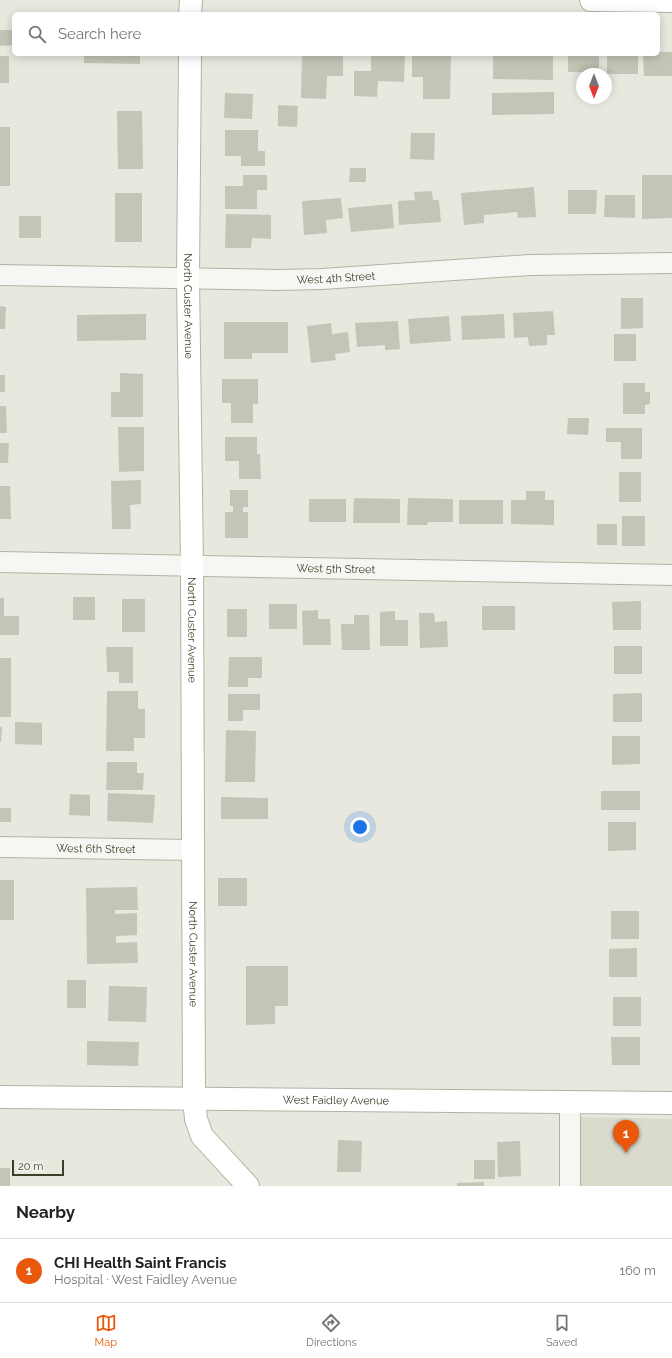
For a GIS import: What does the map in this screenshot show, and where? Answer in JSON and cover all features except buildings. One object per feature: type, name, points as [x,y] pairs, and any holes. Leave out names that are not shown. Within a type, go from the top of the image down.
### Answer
[{"type":"street","points":[[190,12],[191,0]]},
{"type":"street","points":[[591,0],[672,1]]},
{"type":"street","name":"North Custer Avenue","points":[[190,56],[188,278],[192,566],[194,1099],[196,1119],[202,1136],[248,1186]]},
{"type":"street","name":"West 4th Street","points":[[0,276],[322,279],[530,266],[672,264]]},
{"type":"street","name":"West 5th Street","points":[[0,562],[672,575]]},
{"type":"street","name":"West 6th Street","points":[[0,847],[192,850]]},
{"type":"street","name":"West Faidley Avenue","points":[[0,1097],[672,1103]]},
{"type":"street","points":[[570,1102],[570,1186]]},
{"type":"shaded area","points":[[581,1117],[672,1119],[672,1186],[581,1186]]},
{"type":"place","name":"CHI Health Saint Francis","points":[[626,1153]]}]
